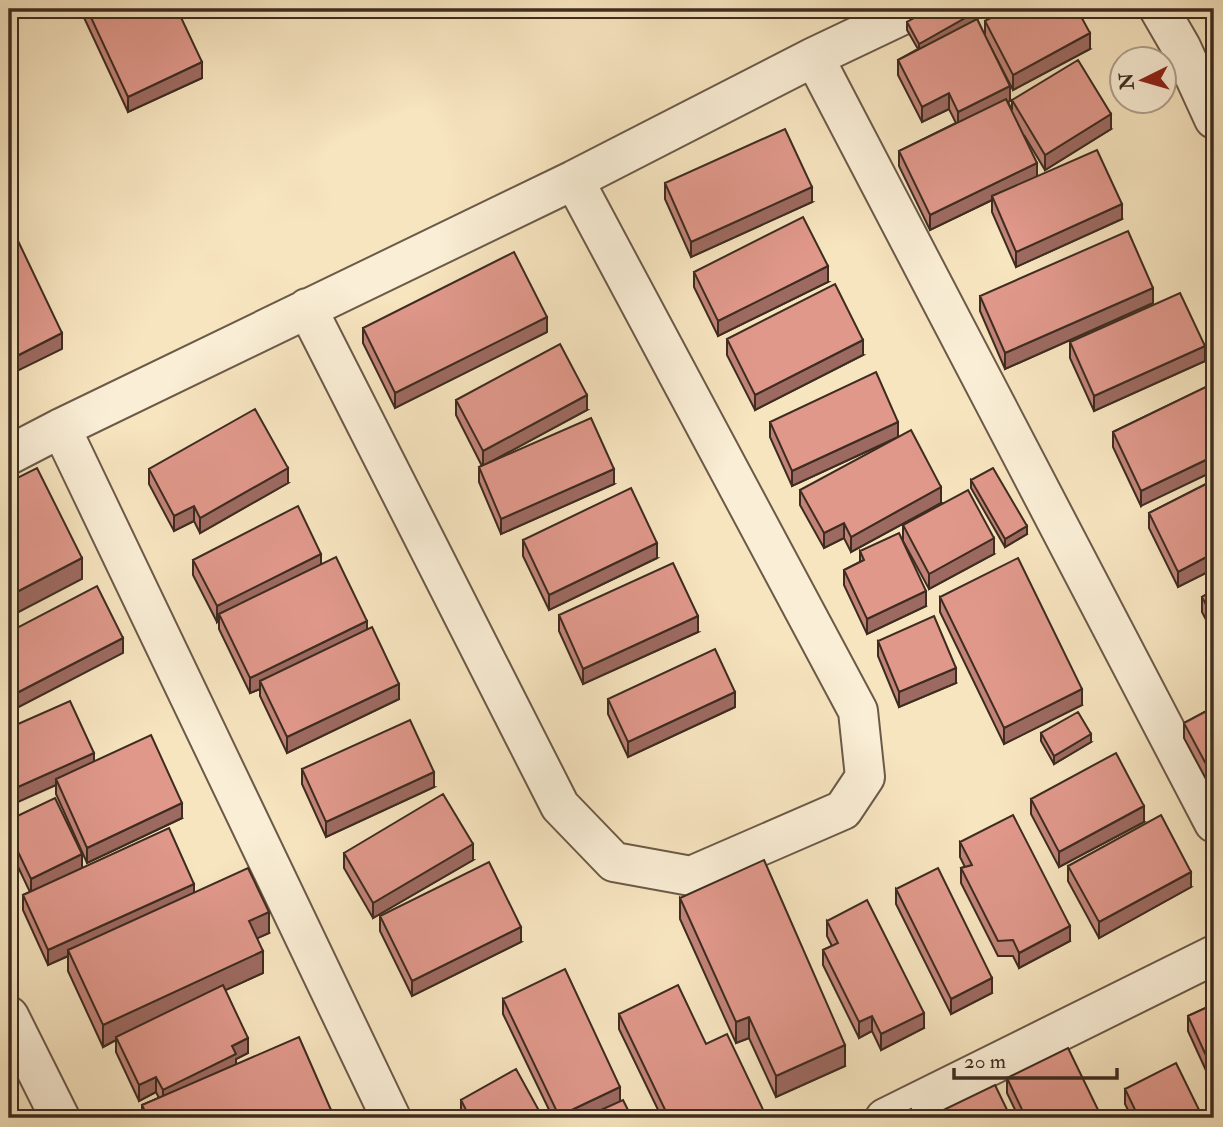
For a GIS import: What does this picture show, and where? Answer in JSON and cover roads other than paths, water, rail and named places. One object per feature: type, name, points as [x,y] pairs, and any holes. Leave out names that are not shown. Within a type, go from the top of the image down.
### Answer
[{"type":"street","points":[[9,455],[574,180],[814,57],[915,9]]},
{"type":"street","points":[[1159,9],[1181,47],[1214,119]]},
{"type":"street","points":[[814,57],[1214,823]]},
{"type":"street","points":[[307,308],[560,806],[614,862],[691,876],[843,810],[865,777],[858,711],[574,180]]},
{"type":"street","points":[[61,428],[391,1118]]},
{"type":"street","points":[[885,1118],[1214,955]]},
{"type":"street","points":[[9,1016],[60,1118]]}]
